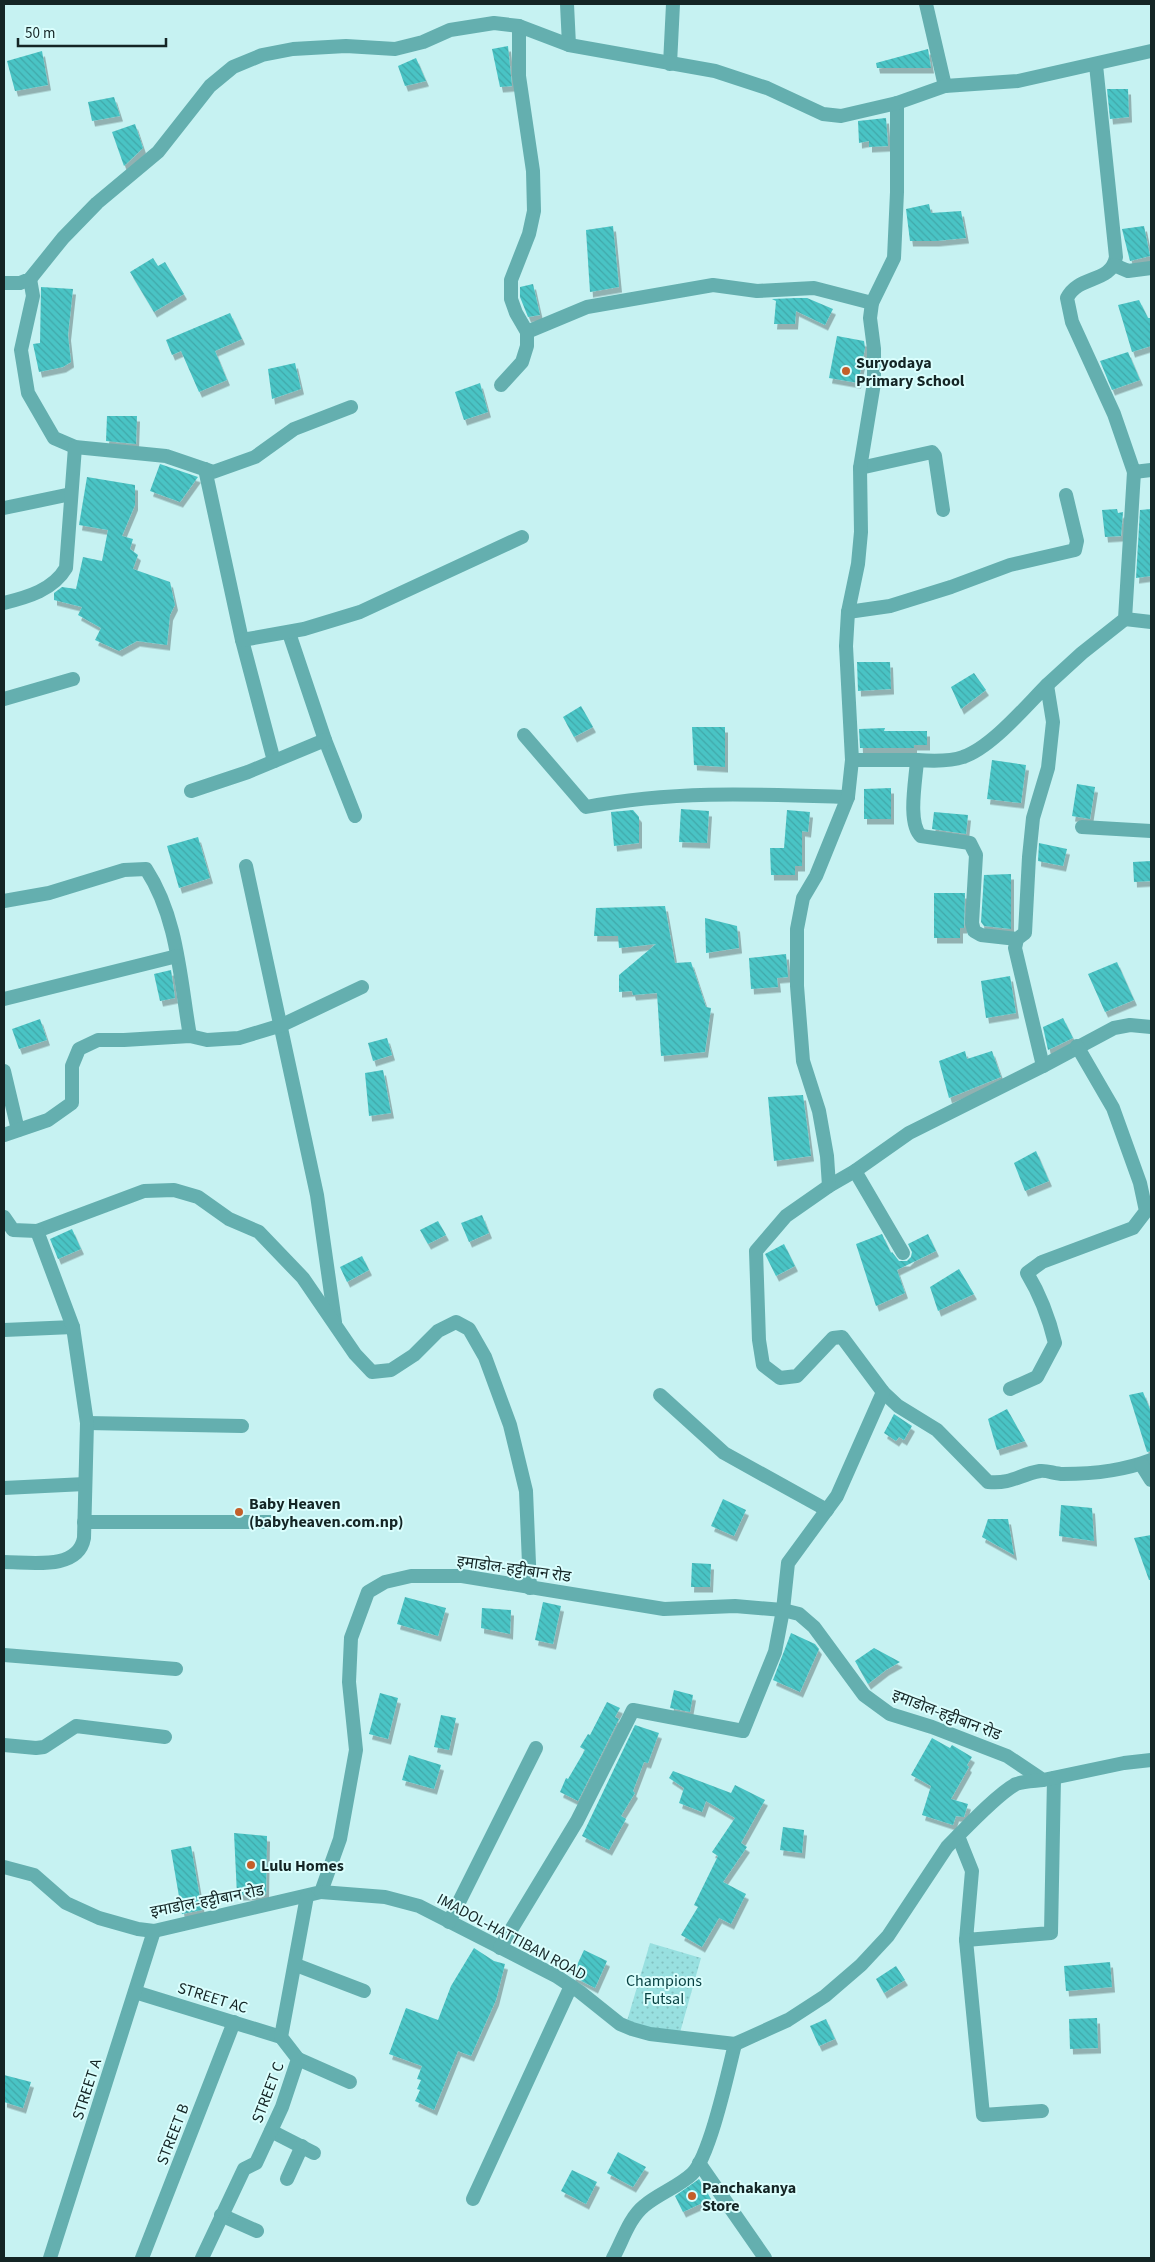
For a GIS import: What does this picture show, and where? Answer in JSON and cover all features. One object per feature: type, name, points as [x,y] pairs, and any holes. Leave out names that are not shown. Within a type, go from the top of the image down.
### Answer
[{"type":"street","points":[[567,4],[569,45]]},
{"type":"street","points":[[670,64],[673,4]]},
{"type":"street","points":[[926,4],[946,86]]},
{"type":"street","points":[[4,283],[20,283],[30,279],[62,238],[97,203],[158,152],[210,86],[233,67],[262,55],[293,49],[346,46],[395,49],[422,42],[450,30],[494,23],[519,26],[569,45],[715,71],[767,88],[823,114],[848,115],[946,86],[1018,81],[1096,65],[1151,51]]},
{"type":"street","points":[[501,386],[522,362],[527,346],[527,332],[516,313],[511,299],[511,280],[529,234],[534,211],[533,171],[520,76],[519,26]]},
{"type":"street","points":[[1096,65],[1116,257],[1114,265],[1109,272],[1077,285],[1070,290],[1066,298],[1072,322],[1114,414],[1134,472],[1125,619]]},
{"type":"street","points":[[829,1186],[827,1156],[818,1112],[803,1061],[797,986],[796,929],[803,898],[816,876],[848,797],[852,760],[846,646],[848,612],[858,564],[861,532],[860,468],[874,383],[874,349],[870,318],[872,303],[894,258],[897,192],[897,102]]},
{"type":"street","points":[[1114,265],[1128,271],[1151,268]]},
{"type":"street","points":[[30,279],[33,296],[21,350],[28,393],[54,438],[75,446],[166,456],[214,472],[254,457],[294,429],[351,407]]},
{"type":"street","points":[[527,332],[588,307],[713,285],[757,291],[814,288],[872,303]]},
{"type":"street","points":[[4,603],[40,592],[59,580],[66,568],[75,446]]},
{"type":"street","points":[[860,468],[932,452],[935,456],[943,510]]},
{"type":"street","points":[[205,469],[242,640],[274,761]]},
{"type":"street","points":[[1134,472],[1151,470]]},
{"type":"street","points":[[4,508],[71,494]]},
{"type":"street","points":[[848,612],[890,606],[951,588],[1010,565],[1075,550],[1077,541],[1066,495]]},
{"type":"street","points":[[242,640],[289,633],[360,612],[522,537]]},
{"type":"street","points":[[852,760],[939,761],[963,757],[990,741],[1082,653],[1125,619],[1151,622]]},
{"type":"street","points":[[289,633],[325,740],[355,816]]},
{"type":"street","points":[[4,699],[73,679]]},
{"type":"street","points":[[1043,1066],[1015,948],[1017,939],[1025,933],[1028,857],[1034,818],[1048,768],[1052,722],[1047,685]]},
{"type":"street","points":[[524,735],[586,807],[632,798],[690,795],[741,794],[848,797]]},
{"type":"street","points":[[191,791],[325,740]]},
{"type":"street","points":[[917,760],[913,819],[916,831],[921,836],[970,843],[976,855],[972,923],[974,931],[981,935],[1017,939]]},
{"type":"street","points":[[1082,827],[1151,831]]},
{"type":"street","points":[[246,866],[282,1025],[316,1195],[335,1325]]},
{"type":"street","points":[[4,901],[49,893],[124,870],[146,869],[162,898],[172,925],[190,1036]]},
{"type":"street","points":[[4,999],[177,956]]},
{"type":"street","points":[[4,1135],[48,1120],[72,1103],[72,1066],[79,1050],[98,1040],[190,1036],[207,1040],[239,1038],[282,1025],[362,987]]},
{"type":"street","points":[[1151,1027],[1130,1025],[1114,1028],[909,1133],[786,1216],[756,1251],[759,1340],[763,1365],[780,1378],[797,1376],[833,1338],[842,1337],[883,1392],[898,1406],[937,1430],[988,1482],[1004,1483],[1042,1470],[1060,1474],[1146,1462],[1151,1480]]},
{"type":"street","points":[[1010,1389],[1037,1377],[1055,1343],[1049,1318],[1038,1292],[1027,1273],[1042,1262],[1134,1228],[1146,1211],[1140,1183],[1113,1108],[1078,1046]]},
{"type":"street","points":[[4,1071],[18,1130]]},
{"type":"street","points":[[855,1171],[903,1253]]},
{"type":"street","points":[[4,1216],[13,1230],[37,1231],[144,1191],[174,1190],[198,1197],[229,1219],[259,1232],[303,1278],[355,1354],[372,1372],[391,1370],[414,1355],[438,1331],[456,1322],[469,1329],[485,1357],[510,1425],[526,1491],[530,1588]]},
{"type":"street","points":[[4,1562],[65,1561],[75,1555],[83,1546],[87,1423],[73,1327],[37,1231]]},
{"type":"street","points":[[4,1330],[73,1327]]},
{"type":"street","points":[[500,1948],[576,1821],[632,1710],[743,1731],[775,1652],[783,1610],[788,1563],[837,1496],[883,1392]]},
{"type":"street","points":[[660,1395],[724,1452],[827,1510]]},
{"type":"street","points":[[87,1423],[242,1426]]},
{"type":"street","points":[[4,1488],[85,1484]]},
{"type":"street","points":[[84,1522],[272,1522]]},
{"type":"street","name":"इमाडोल-हट्टीबान रोड","points":[[4,1867],[34,1875],[66,1903],[98,1918],[138,1929],[154,1931],[321,1892],[340,1839],[356,1750],[349,1682],[350,1638],[368,1592],[385,1582],[411,1576],[462,1576],[664,1609],[735,1606],[783,1610],[799,1614],[814,1627],[864,1695],[890,1714],[932,1727],[1007,1756],[1049,1779]]},
{"type":"street","points":[[4,1655],[176,1669]]},
{"type":"street","points":[[4,1745],[44,1747],[76,1726],[165,1737]]},
{"type":"street","points":[[449,1922],[536,1748]]},
{"type":"street","points":[[613,2258],[631,2223],[642,2207],[692,2174],[699,2163],[716,2115],[735,2044],[788,2020],[825,1996],[861,1965],[888,1936],[947,1847],[979,1815],[1017,1784],[1124,1763],[1151,1760]]},
{"type":"street","points":[[966,1940],[1051,1933],[1049,1779]]},
{"type":"street","points":[[958,1836],[972,1871],[966,1940],[983,2114],[1042,2111]]},
{"type":"street","name":"IMADOL-HATTIBAN ROAD","points":[[321,1892],[384,1897],[419,1906],[571,1986],[620,2024],[632,2029],[650,2034],[735,2044]]},
{"type":"street","points":[[281,2037],[308,1896]]},
{"type":"street","name":"STREET A","points":[[50,2258],[154,1931]]},
{"type":"street","points":[[296,1965],[364,1991]]},
{"type":"street","points":[[473,2199],[571,1986]]},
{"type":"street","name":"STREET AC","points":[[135,1992],[281,2037]]},
{"type":"street","name":"STREET B","points":[[142,2258],[234,2022]]},
{"type":"street","name":"STREET C","points":[[202,2258],[244,2169],[256,2163],[282,2107],[298,2058],[281,2037]]},
{"type":"street","points":[[298,2058],[350,2082]]},
{"type":"street","points":[[271,2131],[314,2153]]},
{"type":"street","points":[[287,2179],[302,2146]]},
{"type":"street","points":[[699,2163],[764,2258]]},
{"type":"street","points":[[221,2215],[257,2231]]},
{"type":"green space","name":"Champions Futsal","points":[[650,1943],[701,1958],[679,2036],[627,2021]]},
{"type":"building","points":[[508,46],[512,86],[500,87],[492,49]]},
{"type":"building","points":[[928,49],[931,68],[877,68],[876,63]]},
{"type":"building","points":[[42,51],[48,85],[15,91],[7,61]]},
{"type":"building","points":[[416,58],[426,81],[405,86],[398,66]]},
{"type":"building","points":[[1107,89],[1128,89],[1129,117],[1110,119]]},
{"type":"building","points":[[114,97],[120,116],[92,121],[88,102]]},
{"type":"building","points":[[886,118],[888,146],[869,147],[869,141],[859,143],[858,121]]},
{"type":"building","points":[[135,124],[143,148],[124,166],[112,132]]},
{"type":"building","points":[[929,204],[931,213],[961,211],[966,238],[910,241],[906,209]]},
{"type":"building","points":[[613,226],[619,287],[590,292],[586,230]]},
{"type":"building","points":[[1144,226],[1150,256],[1130,261],[1122,229]]},
{"type":"building","points":[[153,258],[158,266],[165,262],[184,294],[154,312],[130,272]]},
{"type":"building","points":[[533,284],[540,315],[528,317],[520,297],[520,287]]},
{"type":"building","points":[[41,287],[73,289],[68,335],[71,362],[63,367],[39,372],[33,344],[40,343]]},
{"type":"building","points":[[807,298],[833,309],[825,325],[796,311],[795,324],[774,324],[776,301],[772,299]]},
{"type":"building","points":[[1139,300],[1148,318],[1151,318],[1151,346],[1132,352],[1118,305]]},
{"type":"building","points":[[230,313],[242,339],[215,351],[227,380],[199,392],[181,351],[172,355],[166,340]]},
{"type":"building","name":"Suryodaya Primary School","points":[[837,336],[864,341],[865,348],[858,383],[829,378]]},
{"type":"building","points":[[1128,352],[1140,380],[1112,390],[1100,361]]},
{"type":"building","points":[[295,363],[301,389],[272,399],[268,369]]},
{"type":"building","points":[[480,383],[488,412],[464,420],[455,392]]},
{"type":"building","points":[[107,416],[137,416],[136,444],[106,441]]},
{"type":"building","points":[[160,464],[198,477],[180,502],[150,491]]},
{"type":"building","points":[[87,477],[135,485],[135,505],[122,536],[133,539],[130,549],[138,555],[133,569],[170,582],[175,605],[170,615],[167,645],[137,641],[119,651],[95,640],[101,628],[78,615],[82,607],[54,600],[54,593],[62,587],[76,589],[83,557],[102,561],[108,530],[79,525]]},
{"type":"building","points":[[1117,509],[1118,513],[1123,512],[1121,536],[1105,537],[1102,510]]},
{"type":"building","points":[[1151,509],[1151,576],[1136,578],[1140,510]]},
{"type":"building","points":[[857,662],[890,662],[891,689],[858,691]]},
{"type":"building","points":[[974,673],[986,690],[961,709],[951,687]]},
{"type":"building","points":[[581,706],[593,727],[574,737],[563,717]]},
{"type":"building","points":[[692,727],[725,727],[725,767],[694,765]]},
{"type":"building","points":[[885,728],[884,731],[927,731],[927,745],[914,745],[914,748],[860,748],[859,729]]},
{"type":"building","points":[[992,760],[1026,765],[1021,803],[987,799]]},
{"type":"building","points":[[1077,784],[1095,787],[1090,819],[1072,816]]},
{"type":"building","points":[[891,788],[891,819],[864,819],[864,789]]},
{"type":"building","points":[[681,809],[709,811],[707,843],[679,842]]},
{"type":"building","points":[[633,810],[639,817],[639,843],[614,846],[611,812]]},
{"type":"building","points":[[787,810],[810,812],[808,832],[802,831],[802,866],[795,866],[795,875],[771,875],[770,848],[784,848]]},
{"type":"building","points":[[934,812],[968,815],[966,834],[932,829]]},
{"type":"building","points":[[198,837],[210,878],[179,888],[167,846]]},
{"type":"building","points":[[1039,843],[1067,849],[1063,866],[1038,861]]},
{"type":"building","points":[[1151,861],[1151,881],[1134,882],[1133,862]]},
{"type":"building","points":[[1011,874],[1011,929],[984,926],[981,922],[984,875]]},
{"type":"building","points":[[934,893],[965,893],[964,928],[960,928],[960,938],[934,938]]},
{"type":"building","points":[[665,906],[675,963],[691,962],[706,1007],[711,1008],[705,1052],[661,1056],[657,993],[633,995],[632,991],[619,992],[619,975],[656,944],[619,948],[618,936],[594,936],[596,908]]},
{"type":"building","points":[[705,918],[737,926],[739,948],[706,953]]},
{"type":"building","points":[[786,954],[788,977],[777,978],[778,987],[751,989],[749,958]]},
{"type":"building","points":[[1117,962],[1134,1000],[1105,1012],[1088,974]]},
{"type":"building","points":[[171,970],[175,998],[160,1001],[154,974]]},
{"type":"building","points":[[1010,976],[1016,1013],[986,1018],[981,981]]},
{"type":"building","points":[[1063,1018],[1073,1038],[1048,1050],[1043,1027]]},
{"type":"building","points":[[40,1019],[47,1040],[19,1049],[12,1029]]},
{"type":"building","points":[[387,1038],[392,1055],[373,1061],[368,1043]]},
{"type":"building","points":[[965,1051],[967,1059],[992,1051],[1001,1077],[949,1098],[939,1061]]},
{"type":"building","points":[[383,1070],[391,1113],[369,1116],[365,1073]]},
{"type":"building","points":[[803,1095],[811,1156],[774,1161],[768,1097]]},
{"type":"building","points":[[1036,1151],[1049,1181],[1025,1191],[1014,1163]]},
{"type":"building","points":[[482,1215],[489,1233],[469,1242],[461,1223]]},
{"type":"building","points":[[438,1221],[446,1235],[428,1244],[420,1230]]},
{"type":"building","points":[[72,1229],[81,1249],[58,1259],[50,1239]]},
{"type":"building","points":[[882,1234],[891,1253],[899,1261],[907,1261],[911,1257],[912,1252],[908,1244],[928,1234],[936,1251],[897,1270],[905,1293],[876,1306],[856,1244]]},
{"type":"building","points":[[784,1244],[795,1266],[776,1276],[765,1254]]},
{"type":"building","points":[[362,1256],[369,1270],[347,1282],[340,1267]]},
{"type":"building","points":[[959,1269],[974,1294],[938,1311],[930,1287]]},
{"type":"building","points":[[1143,1392],[1151,1412],[1151,1451],[1147,1452],[1129,1395]]},
{"type":"building","points":[[1007,1409],[1025,1441],[997,1450],[988,1419]]},
{"type":"building","points":[[894,1414],[912,1426],[904,1440],[899,1437],[896,1441],[884,1433]]},
{"type":"building","points":[[723,1499],[746,1510],[734,1536],[711,1526]]},
{"type":"building","points":[[1061,1505],[1092,1508],[1094,1541],[1059,1536]]},
{"type":"building","points":[[988,1519],[1008,1519],[1014,1555],[982,1537]]},
{"type":"building","points":[[1151,1535],[1151,1580],[1149,1580],[1134,1538]]},
{"type":"building","points":[[692,1563],[711,1564],[710,1587],[691,1587]]},
{"type":"building","points":[[405,1597],[446,1608],[438,1636],[397,1624]]},
{"type":"building","points":[[543,1602],[561,1606],[553,1644],[535,1640]]},
{"type":"building","points":[[482,1608],[511,1610],[510,1634],[481,1628]]},
{"type":"building","points":[[791,1633],[815,1644],[819,1649],[800,1692],[773,1680]]},
{"type":"building","points":[[874,1648],[900,1662],[868,1684],[855,1661]]},
{"type":"building","points":[[674,1690],[693,1695],[690,1712],[670,1708]]},
{"type":"building","points":[[380,1693],[398,1698],[388,1739],[369,1734]]},
{"type":"building","points":[[607,1702],[620,1708],[615,1717],[619,1719],[578,1801],[560,1792],[566,1778],[568,1779],[585,1750],[580,1747],[588,1734],[590,1735]]},
{"type":"building","points":[[441,1715],[456,1718],[449,1750],[434,1747]]},
{"type":"building","points":[[635,1725],[659,1733],[648,1763],[644,1762],[633,1791],[635,1793],[621,1816],[626,1819],[609,1850],[582,1836]]},
{"type":"building","points":[[932,1738],[950,1748],[952,1745],[972,1757],[967,1765],[969,1767],[951,1799],[968,1804],[964,1817],[956,1816],[953,1825],[922,1815],[931,1786],[911,1775]]},
{"type":"building","points":[[409,1755],[441,1765],[434,1789],[402,1780]]},
{"type":"building","points":[[673,1771],[731,1793],[735,1785],[765,1800],[741,1843],[747,1847],[723,1882],[746,1894],[731,1924],[719,1918],[702,1947],[681,1935],[698,1907],[694,1905],[718,1856],[712,1852],[735,1818],[706,1801],[702,1812],[679,1803],[684,1788],[669,1778]]},
{"type":"building","points":[[783,1827],[804,1830],[802,1853],[780,1850]]},
{"type":"building","name":"Lulu Homes","points":[[234,1833],[267,1836],[266,1895],[237,1895]]},
{"type":"building","points":[[191,1846],[202,1910],[182,1914],[171,1850]]},
{"type":"building","points":[[474,1948],[494,1961],[505,1964],[496,2000],[471,2056],[458,2051],[434,2110],[415,2101],[420,2090],[417,2089],[421,2080],[417,2079],[422,2066],[389,2054],[406,2008],[438,2020],[451,1986]]},
{"type":"building","points":[[584,1950],[607,1961],[595,1988],[572,1976]]},
{"type":"building","points":[[1110,1962],[1112,1987],[1066,1991],[1064,1966]]},
{"type":"building","points":[[896,1966],[905,1980],[884,1993],[876,1979]]},
{"type":"building","points":[[1097,2018],[1098,2048],[1070,2049],[1069,2019]]},
{"type":"building","points":[[826,2019],[835,2039],[819,2046],[810,2026]]},
{"type":"building","points":[[4,2075],[31,2082],[23,2108],[4,2102]]},
{"type":"building","points":[[618,2152],[646,2167],[633,2187],[607,2173]]},
{"type":"building","points":[[572,2170],[597,2182],[586,2204],[561,2191]]},
{"type":"building","name":"Panchakanya Store","points":[[699,2179],[711,2199],[683,2212],[675,2196]]},
{"type":"place","name":"Suryodaya Primary School","points":[[846,371]]},
{"type":"place","name":"Baby Heaven (babyheaven.com.np)","points":[[239,1512]]},
{"type":"place","name":"Lulu Homes","points":[[251,1865]]},
{"type":"place","name":"Panchakanya Store","points":[[692,2196]]}]
